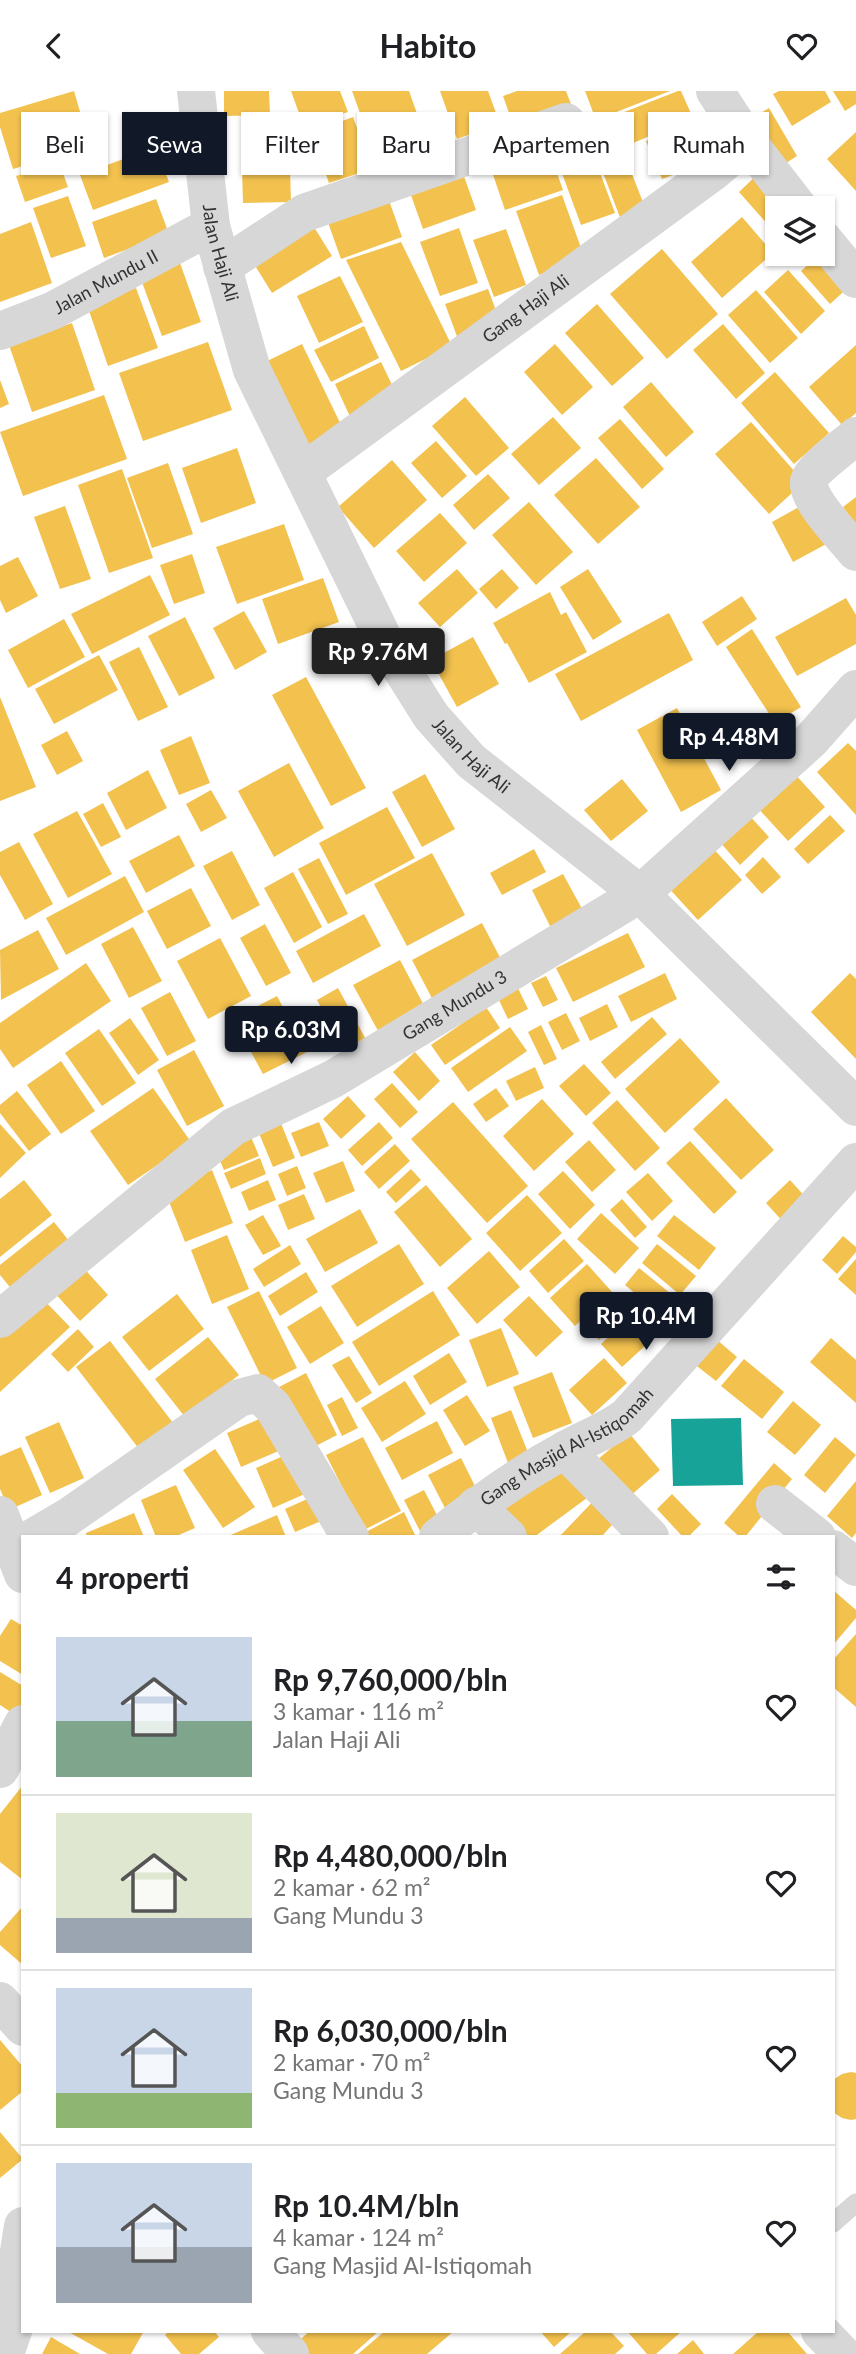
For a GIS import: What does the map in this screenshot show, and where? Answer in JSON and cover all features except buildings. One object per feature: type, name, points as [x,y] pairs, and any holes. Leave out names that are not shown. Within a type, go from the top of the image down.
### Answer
[{"type":"street","name":"Jalan Haji Ali","points":[[196,91],[211,226],[252,370],[387,646],[431,716],[471,761],[640,894],[856,1107]]},
{"type":"street","points":[[715,91],[729,112]]},
{"type":"street","points":[[222,267],[304,213],[469,156]]},
{"type":"street","points":[[769,169],[790,196]]},
{"type":"street","name":"Gang Haji Ali","points":[[303,472],[709,175]]},
{"type":"street","name":"Jalan Mundu II","points":[[0,331],[52,311],[211,226]]},
{"type":"street","points":[[835,254],[856,279]]},
{"type":"street","points":[[856,436],[814,472],[809,480],[809,491],[815,501],[856,552]]},
{"type":"street","name":"Gang Mundu 3","points":[[0,1319],[233,1127],[333,1079],[640,894],[811,740],[856,689]]},
{"type":"street","name":"Gang Masjid Al-Istiqomah","points":[[441,1535],[476,1506],[565,1450],[613,1428],[627,1416],[856,1162]]},
{"type":"street","points":[[34,1535],[68,1517],[239,1398],[258,1393],[265,1397],[349,1535]]},
{"type":"street","points":[[565,1450],[648,1535]]},
{"type":"street","points":[[775,1504],[814,1535]]},
{"type":"street","points":[[476,1506],[506,1535]]},
{"type":"street","points":[[835,1550],[856,1566]]},
{"type":"street","points":[[0,1769],[21,1728]]},
{"type":"street","points":[[0,2001],[21,2025]]},
{"type":"street","points":[[5,2354],[17,2319],[13,2289],[21,2239]]},
{"type":"street","points":[[822,2333],[842,2354]]},
{"type":"lane","points":[[835,2221],[856,2203]]}]
